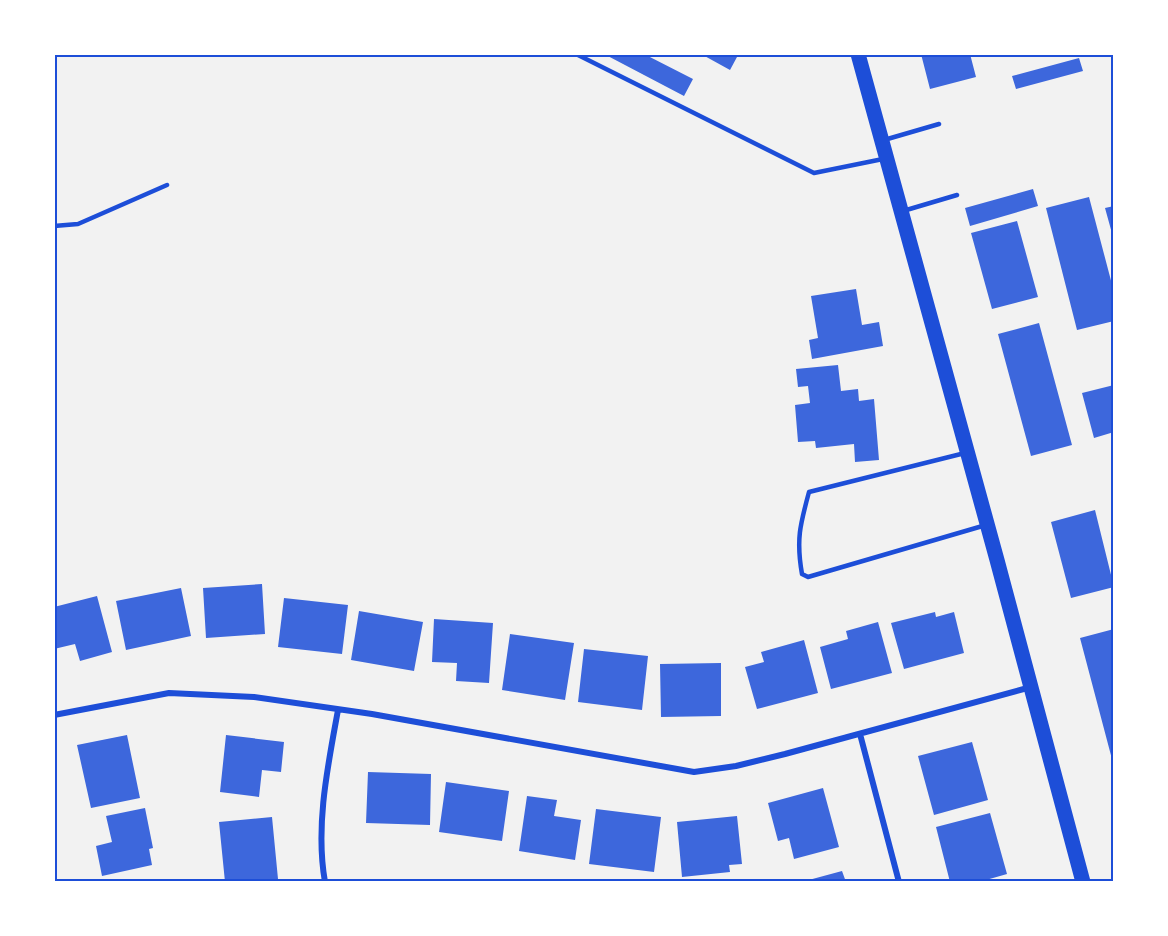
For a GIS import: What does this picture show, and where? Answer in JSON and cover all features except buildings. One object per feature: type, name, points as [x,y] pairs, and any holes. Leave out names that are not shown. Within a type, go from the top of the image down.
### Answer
[{"type":"main road","points":[[858,54],[1032,687],[1083,882]]},
{"type":"street","points":[[54,715],[169,693],[254,697],[694,772],[736,766],[1032,687]]},
{"type":"street","points":[[326,882],[321,844],[326,790],[338,710]]},
{"type":"street","points":[[860,734],[899,882]]},
{"type":"lane","points":[[576,54],[814,173],[886,158]]},
{"type":"lane","points":[[881,141],[939,124]]},
{"type":"lane","points":[[54,226],[78,224],[167,185]]},
{"type":"lane","points":[[900,211],[957,195]]},
{"type":"lane","points":[[967,452],[809,492],[800,522],[798,549],[802,574],[808,577],[987,525]]}]
